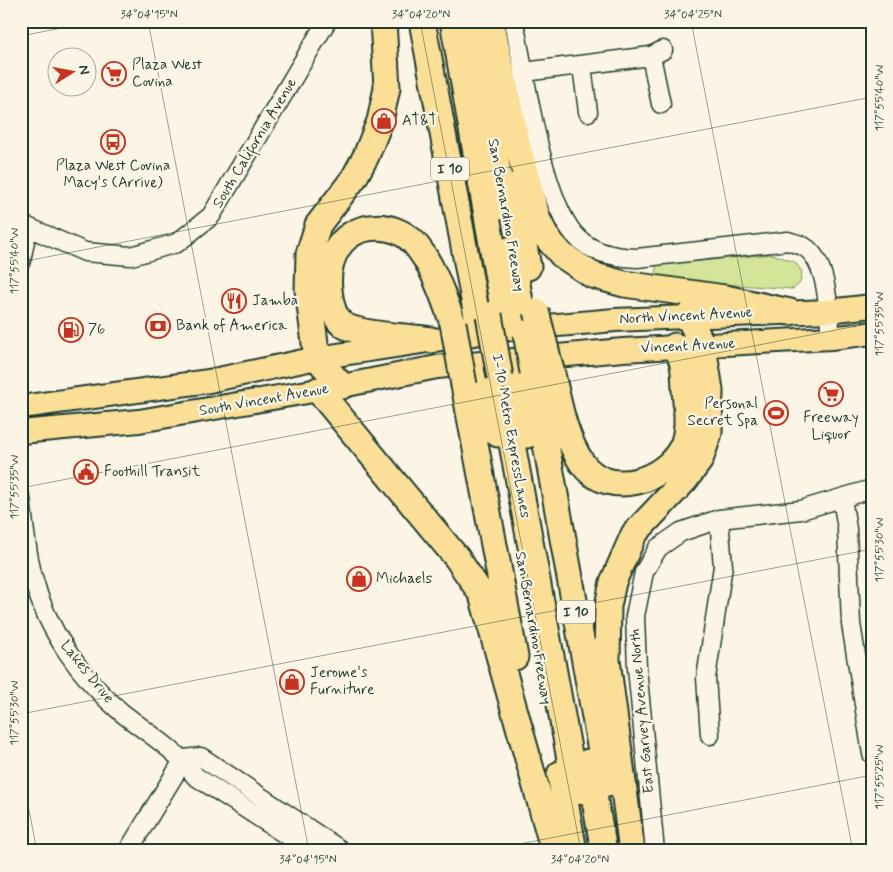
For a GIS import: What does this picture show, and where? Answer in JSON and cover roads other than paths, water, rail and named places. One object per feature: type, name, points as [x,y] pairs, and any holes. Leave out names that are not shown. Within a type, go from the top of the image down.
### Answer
[{"type":"highway","points":[[342,386],[317,358],[307,272],[312,241],[324,214],[354,178],[366,156],[380,121],[387,88],[383,21]]},
{"type":"highway","name":"San Bernardino Freeway","points":[[422,21],[505,316],[515,372],[619,851]]},
{"type":"highway","points":[[435,21],[505,316]]},
{"type":"highway","points":[[453,21],[515,372],[565,428],[584,465],[611,482],[642,481],[658,473],[672,461],[682,446],[688,429],[683,358],[675,346]]},
{"type":"highway","name":"San Bernardino Freeway","points":[[471,21],[493,142],[513,185],[505,316]]},
{"type":"highway","points":[[491,21],[514,136],[538,220],[547,238],[562,255],[592,275],[624,284],[725,298],[790,312]]},
{"type":"highway","points":[[431,340],[353,330],[337,318],[331,303],[328,274],[339,246],[350,235],[378,227],[390,228],[403,233],[416,244],[431,270],[452,323],[545,816]]},
{"type":"highway","points":[[632,851],[607,660],[608,606],[613,582],[634,534],[685,480],[700,460],[709,433],[710,390],[704,346],[688,316]]},
{"type":"highway","name":"San Bernardino Freeway","points":[[515,372],[574,851]]},
{"type":"highway","name":"I-10 Metro ExpressLanes","points":[[515,372],[587,851]]},
{"type":"highway","name":"I-10 Metro ExpressLanes","points":[[515,372],[544,518],[604,851]]},
{"type":"highway","points":[[318,390],[457,558],[482,595],[554,851]]},
{"type":"main road","name":"North Vincent Avenue","points":[[505,316],[616,320],[828,311],[872,306]]},
{"type":"main road","name":"South Vincent Avenue","points":[[21,407],[200,382],[317,358],[431,340],[505,316]]},
{"type":"main road","name":"Vincent Avenue","points":[[515,372],[675,346],[831,338],[872,333]]},
{"type":"main road","name":"South Vincent Avenue","points":[[21,432],[139,421],[342,386],[437,366],[515,372]]},
{"type":"street","name":"South California Avenue","points":[[24,228],[85,252],[131,256],[177,243],[211,216],[327,21]]},
{"type":"street","points":[[514,21],[550,184],[560,212],[575,235],[591,248],[612,257],[637,258],[788,241],[804,246],[814,255],[822,270],[831,338]]},
{"type":"street","points":[[524,72],[582,66],[657,53],[661,104]]},
{"type":"street","points":[[582,66],[588,112]]},
{"type":"street","points":[[21,261],[24,228]]},
{"type":"street","name":"East Garvey Avenue North","points":[[654,851],[637,668],[635,616],[644,572],[658,548],[681,532],[719,518],[801,510],[872,489]]},
{"type":"street","name":"Lakes Drive","points":[[21,498],[30,565],[46,614],[69,655],[104,696],[121,712],[184,760],[195,776],[311,851]]},
{"type":"street","points":[[842,498],[848,530],[851,624],[872,754]]},
{"type":"street","points":[[710,735],[706,678],[724,566],[719,518]]},
{"type":"street","points":[[128,851],[184,760],[201,758],[342,851]]},
{"type":"place","name":"Plaza West Covina","points":[[114,74]]},
{"type":"place","name":"AT&T","points":[[384,121]]},
{"type":"place","name":"Plaza West Covina Macy's (Arrive)","points":[[113,142]]},
{"type":"place","name":"Jamba","points":[[234,301]]},
{"type":"place","name":"Bank of America","points":[[158,326]]},
{"type":"place","name":"76","points":[[71,330]]},
{"type":"place","name":"Freeway Liquor","points":[[831,394]]},
{"type":"place","name":"Personal Secret Spa","points":[[776,413]]},
{"type":"place","name":"Foothill Transit","points":[[86,472]]},
{"type":"place","name":"Michaels","points":[[359,579]]},
{"type":"place","name":"Jerome's Furniture","points":[[292,682]]}]
